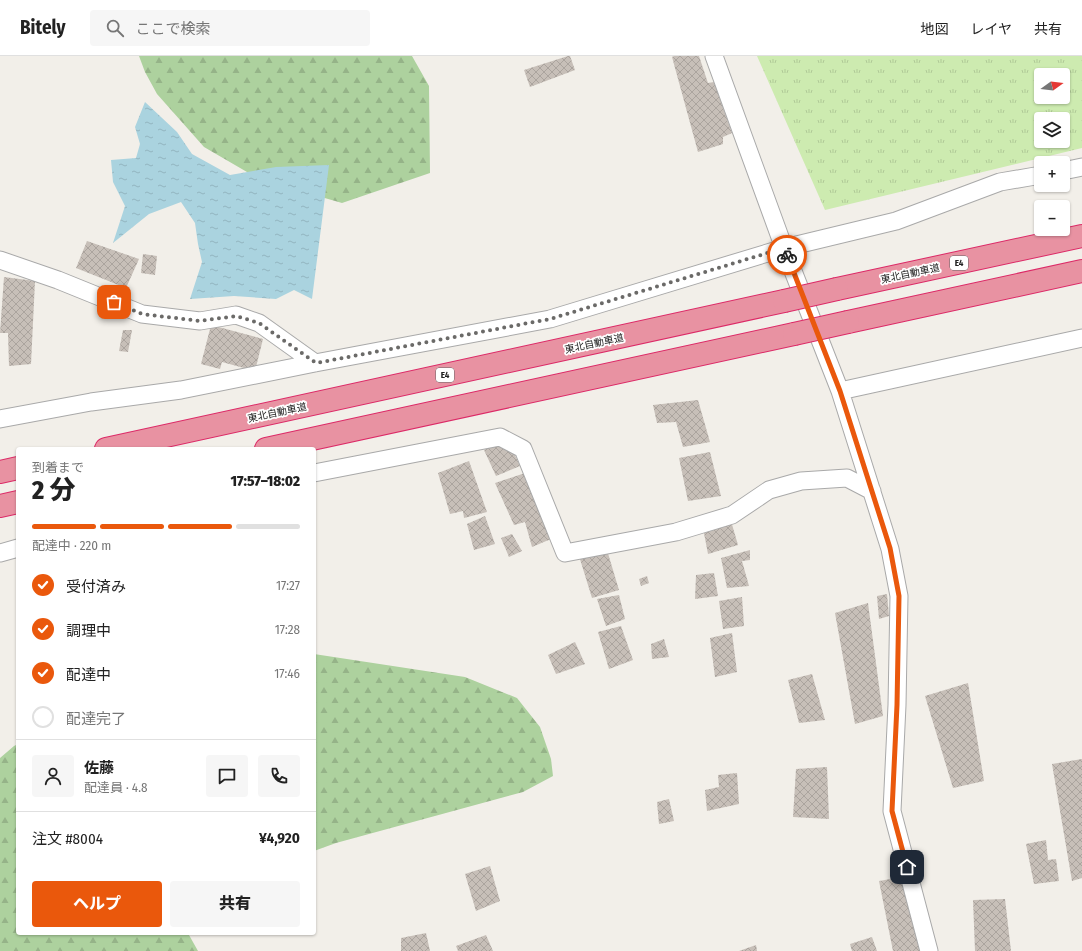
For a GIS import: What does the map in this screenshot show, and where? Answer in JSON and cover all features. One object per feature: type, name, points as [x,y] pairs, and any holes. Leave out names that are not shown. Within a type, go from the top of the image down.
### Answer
[{"type":"highway","name":"東北自動車道","points":[[115,447],[1082,236]]},
{"type":"highway","points":[[275,447],[1082,272]]},
{"type":"highway","points":[[0,472],[16,468]]},
{"type":"highway","points":[[0,506],[16,502]]},
{"type":"street","points":[[714,56],[784,248],[840,391],[890,548],[899,596],[897,705],[892,811],[929,951]]},
{"type":"street","points":[[1070,170],[1082,167]]},
{"type":"street","points":[[0,419],[91,402],[181,390],[550,319],[784,248],[896,221],[1000,182],[1034,176]]},
{"type":"street","points":[[0,260],[58,280],[142,314],[200,321],[236,316],[259,323],[316,363]]},
{"type":"street","points":[[840,391],[1082,338]]},
{"type":"street","points":[[316,473],[500,437],[524,449],[565,553],[676,532],[732,515],[769,490],[801,481],[847,478],[872,491]]},
{"type":"street","points":[[0,553],[16,549]]},
{"type":"green space","points":[[139,56],[412,56],[429,86],[430,173],[342,203],[259,179],[204,147],[157,94],[145,72]]},
{"type":"green space","points":[[757,56],[1082,56],[1082,148],[1049,156],[1034,156],[1034,160],[825,210]]},
{"type":"green space","points":[[316,654],[465,677],[517,698],[540,727],[551,759],[553,776],[523,792],[336,843],[316,850]]},
{"type":"green space","points":[[16,745],[16,935],[189,935],[198,951],[0,951],[0,758]]},
{"type":"water","points":[[145,102],[177,132],[192,154],[230,175],[276,167],[329,165],[312,299],[294,290],[276,299],[234,296],[190,299],[202,262],[195,223],[181,202],[149,214],[113,243],[125,206],[113,182],[111,160],[136,158],[140,144],[135,127]]},
{"type":"building","points":[[570,56],[575,70],[530,87],[524,70]]},
{"type":"building","points":[[699,56],[708,83],[714,82],[732,133],[723,137],[723,144],[698,152],[672,57]]},
{"type":"building","points":[[87,241],[139,259],[126,288],[76,268]]},
{"type":"building","points":[[143,254],[157,256],[155,275],[141,273]]},
{"type":"building","points":[[4,277],[35,281],[31,364],[9,366],[8,333],[0,333]]},
{"type":"building","points":[[211,325],[263,339],[255,371],[222,362],[220,369],[201,364]]},
{"type":"building","points":[[123,330],[132,330],[128,352],[119,351]]},
{"type":"building","points":[[698,400],[710,442],[683,447],[676,422],[657,423],[653,405]]},
{"type":"building","points":[[497,443],[511,447],[520,466],[496,476],[484,450]]},
{"type":"building","points":[[710,452],[721,496],[688,501],[679,458]]},
{"type":"building","points":[[469,461],[487,512],[464,518],[463,511],[450,514],[438,473]]},
{"type":"building","points":[[525,473],[551,539],[532,547],[525,522],[514,525],[495,483]]},
{"type":"building","points":[[485,516],[495,544],[474,550],[467,524]]},
{"type":"building","points":[[731,521],[738,545],[708,554],[703,528]]},
{"type":"building","points":[[512,534],[522,551],[509,557],[501,538]]},
{"type":"building","points":[[607,550],[619,590],[592,598],[579,556]]},
{"type":"building","points":[[750,550],[750,560],[742,561],[749,586],[727,588],[721,558]]},
{"type":"building","points":[[714,573],[718,596],[695,599],[696,575]]},
{"type":"building","points":[[647,576],[649,583],[641,586],[639,579]]},
{"type":"building","points":[[887,594],[889,616],[879,619],[877,596]]},
{"type":"building","points":[[619,595],[625,619],[606,626],[597,599]]},
{"type":"building","points":[[742,597],[744,626],[723,629],[719,601]]},
{"type":"building","points":[[868,603],[883,716],[855,724],[835,613]]},
{"type":"building","points":[[621,626],[633,660],[609,669],[598,632]]},
{"type":"building","points":[[732,633],[737,672],[715,677],[710,638]]},
{"type":"building","points":[[664,639],[669,657],[652,659],[651,644]]},
{"type":"building","points":[[575,642],[585,664],[556,674],[548,655]]},
{"type":"building","points":[[812,674],[825,720],[799,723],[788,680]]},
{"type":"building","points":[[968,683],[984,781],[953,788],[925,696]]},
{"type":"building","points":[[1082,759],[1082,878],[1072,881],[1052,764]]},
{"type":"building","points":[[827,767],[829,819],[793,817],[796,769]]},
{"type":"building","points":[[737,773],[739,804],[707,811],[705,790],[719,787],[718,775]]},
{"type":"building","points":[[669,799],[674,821],[659,824],[657,802]]},
{"type":"building","points":[[1046,840],[1048,860],[1056,859],[1059,881],[1034,884],[1026,844]]},
{"type":"building","points":[[490,866],[500,901],[476,911],[465,874]]},
{"type":"building","points":[[902,877],[922,951],[893,951],[879,881]]},
{"type":"building","points":[[1005,899],[1011,951],[975,951],[973,900]]},
{"type":"building","points":[[426,933],[430,951],[401,951],[401,938]]},
{"type":"building","points":[[486,935],[493,951],[458,951],[456,946]]},
{"type":"building","points":[[872,937],[877,951],[852,951],[850,944]]},
{"type":"building","points":[[756,945],[757,951],[739,951]]},
{"type":"way so far","points":[[114,302],[142,314],[200,321],[236,316],[259,323],[316,363],[550,319],[784,248],[787,255]]},
{"type":"route","points":[[787,255],[840,391],[890,548],[899,596],[897,705],[892,811],[907,867]]}]
